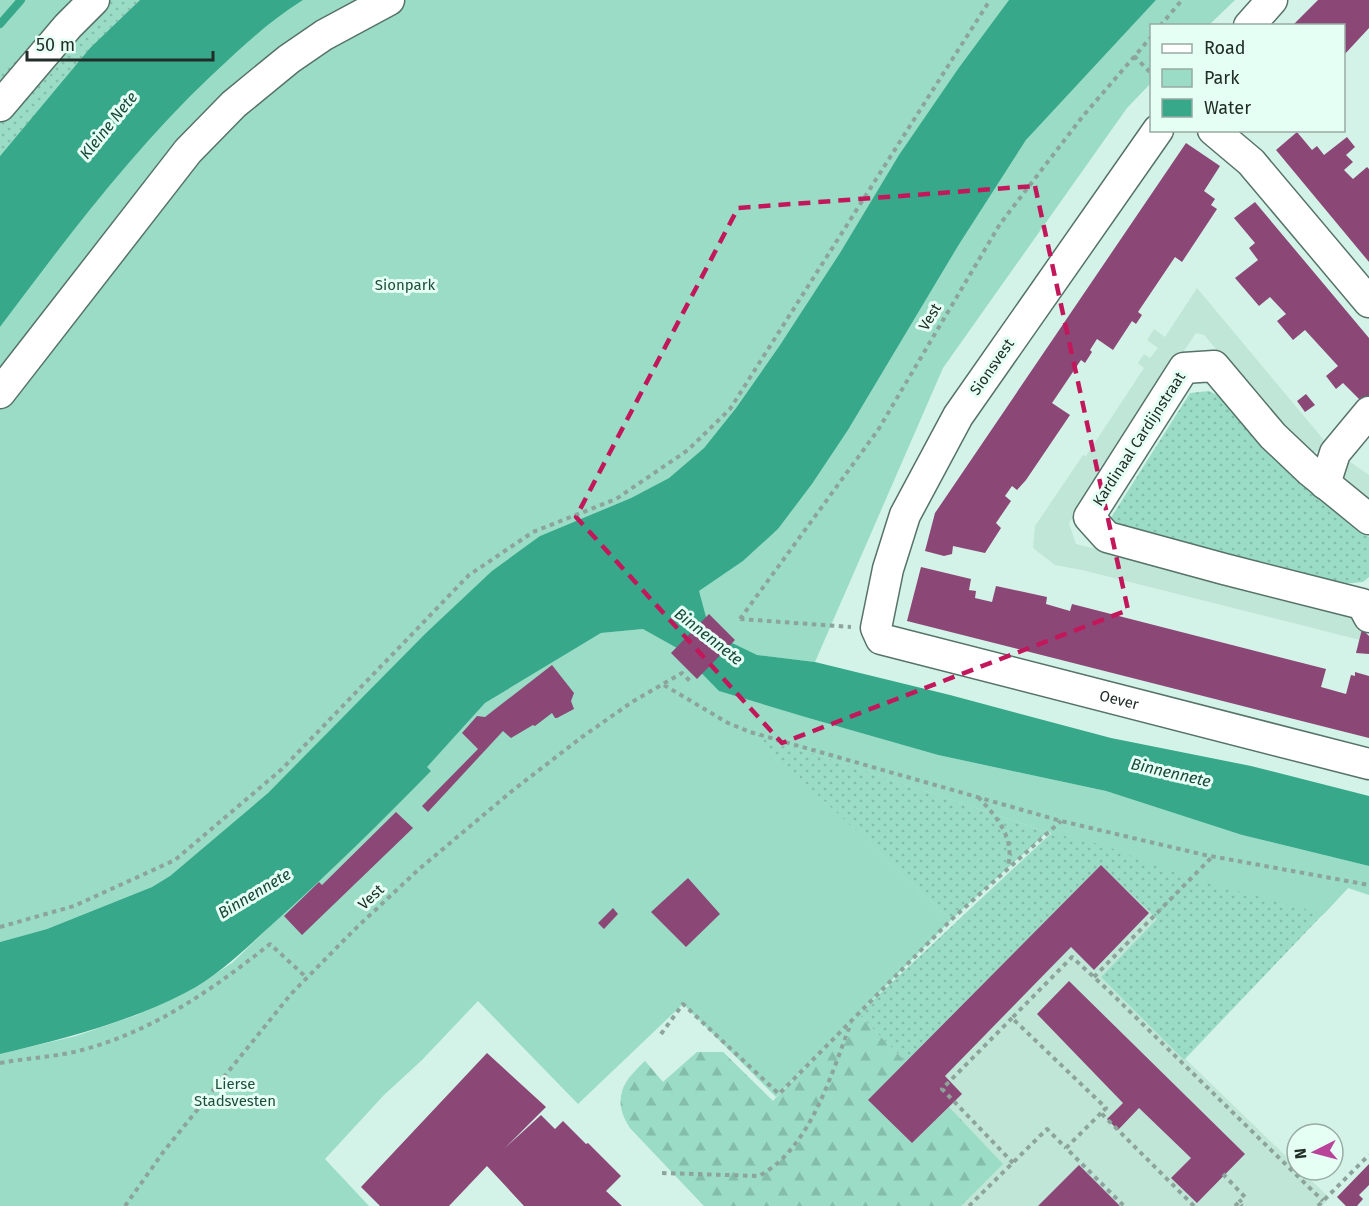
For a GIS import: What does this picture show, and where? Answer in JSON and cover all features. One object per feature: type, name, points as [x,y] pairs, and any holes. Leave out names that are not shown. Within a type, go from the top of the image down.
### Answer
[{"type":"street","points":[[0,106],[68,26],[94,0]]},
{"type":"street","points":[[0,393],[188,152],[234,104],[289,59],[324,35],[390,0]]},
{"type":"street","points":[[1251,24],[1272,0]]},
{"type":"street","name":"Sionsvest","points":[[876,628],[888,569],[905,515],[958,416],[1157,132]]},
{"type":"street","points":[[1215,132],[1251,162],[1369,302]]},
{"type":"street","name":"Kardinaal Cardijnstraat","points":[[1367,606],[1107,537],[1089,517],[1184,368],[1214,366],[1273,436],[1325,484],[1369,519]]},
{"type":"street","points":[[1325,484],[1335,453],[1369,412]]},
{"type":"street","name":"Oever","points":[[876,628],[881,639],[1369,764]]},
{"type":"path","points":[[0,927],[74,906],[175,860],[282,769],[469,574],[533,532],[616,499],[688,450],[730,408],[990,0]]},
{"type":"path","points":[[1162,24],[1182,0]]},
{"type":"path","name":"Vest","points":[[876,628],[740,619],[878,430],[1000,224],[1083,116],[1150,38]]},
{"type":"path","points":[[1134,56],[1150,72]]},
{"type":"path","name":"Vest","points":[[125,1206],[164,1151],[291,994],[418,870],[512,791],[632,702],[682,673],[690,681]]},
{"type":"path","points":[[663,685],[728,723],[750,732],[977,797],[1060,820],[1213,856],[1369,885]]},
{"type":"path","points":[[977,797],[1006,833],[1010,850],[1008,867]]},
{"type":"path","points":[[661,1034],[683,1004],[778,1094],[951,920],[1060,820]]},
{"type":"path","points":[[1094,977],[1213,856]]},
{"type":"path","points":[[0,1063],[82,1050],[134,1031],[184,1007],[220,984],[270,944],[307,978]]},
{"type":"path","points":[[1013,1163],[942,1089],[1072,957],[1323,1201]]},
{"type":"path","points":[[1012,1018],[1106,1108],[1066,1148]]},
{"type":"path","points":[[662,1173],[759,1176],[768,1171],[785,1156],[803,1133],[819,1104],[853,1020]]},
{"type":"path","points":[[1101,1113],[1194,1206]]},
{"type":"path","points":[[969,1206],[1047,1129],[1124,1206]]},
{"type":"path","points":[[1318,1206],[1369,1155]]},
{"type":"path","points":[[1223,1174],[1245,1197],[1239,1205]]},
{"type":"highlighted area","points":[[1035,186],[1128,610],[782,743],[576,517],[738,208]]},
{"type":"shaded area","points":[[1197,288],[1329,446],[1307,456],[1204,335],[1196,333],[1069,523],[1076,544],[1353,615],[1362,629],[1360,640],[1055,565],[1033,548],[1035,526],[1083,455],[1086,456],[1144,368],[1138,363],[1144,354],[1150,358],[1158,348],[1147,340],[1154,329],[1165,337]]},
{"type":"shaded area","points":[[1343,457],[1369,475],[1369,502],[1341,481]]},
{"type":"shaded area","points":[[1060,825],[1212,863],[1101,977],[1285,1155],[1285,1182],[1313,1182],[1330,1198],[1322,1206],[704,1206],[630,1128],[625,1119],[621,1103],[623,1087],[629,1077],[645,1061],[663,1082],[697,1052],[723,1052],[773,1101],[846,1026]]},
{"type":"green space","points":[[0,0],[67,0],[0,76]]},
{"type":"green space","points":[[21,0],[140,0],[90,48],[0,156],[0,24]]},
{"type":"green space","name":"Sionpark","points":[[303,0],[1009,0],[780,345],[736,408],[704,448],[669,478],[631,498],[540,536],[344,717],[268,793],[170,876],[152,887],[47,929],[0,942],[0,327],[75,229],[154,134],[244,46],[278,17]]},
{"type":"green space","name":"Lierse Stadsvesten","points":[[1156,0],[1235,0],[1210,24],[1150,24],[1150,84],[1127,108],[943,368],[815,662],[757,655],[737,647],[720,691],[938,755],[1106,791],[1242,835],[1369,866],[1369,895],[1348,888],[1324,914],[1189,878],[1103,845],[1047,832],[752,733],[951,920],[776,1097],[683,1004],[578,1104],[478,1001],[422,1060],[384,1095],[325,1159],[369,1206],[0,1206],[0,1054],[76,1036],[137,1015],[187,992],[232,963],[430,771],[426,767],[485,703],[601,633],[643,629],[743,561],[778,529],[812,484],[848,430],[958,246],[1026,140]]},
{"type":"green space","points":[[1209,391],[1221,397],[1297,481],[1369,537],[1369,577],[1363,582],[1341,584],[1107,524],[1190,393]]},
{"type":"green space","points":[[750,732],[1047,832],[951,920]]},
{"type":"green space","points":[[1060,825],[1348,888],[1184,1060],[1101,977],[1157,919],[1101,865],[906,1062],[858,1014]]},
{"type":"green space","points":[[858,1014],[906,1062],[869,1100],[912,1143],[949,1107],[1003,1164],[961,1206],[704,1206],[630,1128],[624,1118],[621,1108],[622,1092],[631,1076],[645,1061],[663,1082],[697,1052],[723,1052],[773,1101]]},
{"type":"water","name":"Kleine Nete","points":[[140,0],[303,0],[278,17],[244,46],[154,134],[75,229],[0,327],[0,156],[90,48]]},
{"type":"water","name":"Binnennete","points":[[1009,0],[1156,0],[1026,140],[958,246],[848,430],[812,484],[778,529],[743,561],[699,591],[706,617],[732,643],[757,655],[815,662],[1111,738],[1251,766],[1369,796],[1369,866],[1242,835],[1106,791],[938,755],[719,691],[677,648],[643,629],[601,633],[485,703],[427,767],[431,771],[393,809],[245,950],[210,977],[163,1004],[117,1022],[0,1054],[0,942],[47,929],[152,887],[170,876],[268,793],[426,633],[492,571],[540,536],[631,498],[669,478],[704,448],[736,408],[780,345],[840,253],[899,155]]},
{"type":"building","points":[[1318,0],[1369,0],[1369,28],[1345,54],[1345,24],[1294,24]]},
{"type":"building","points":[[1297,132],[1312,150],[1317,146],[1324,155],[1347,137],[1355,147],[1346,155],[1353,162],[1344,170],[1353,179],[1367,167],[1369,169],[1369,262],[1276,150]]},
{"type":"building","points":[[1186,143],[1220,166],[1204,191],[1215,199],[1211,205],[1217,209],[1182,262],[1175,257],[1138,312],[1142,315],[1136,324],[1132,321],[1113,350],[1097,339],[1085,363],[1081,360],[1052,403],[1070,415],[1026,480],[1017,490],[1012,486],[1005,496],[1011,501],[996,523],[1001,528],[985,553],[953,546],[952,554],[944,556],[925,551],[935,513]]},
{"type":"building","points":[[1255,202],[1369,338],[1369,398],[1364,404],[1343,383],[1336,389],[1326,376],[1338,366],[1305,330],[1293,340],[1277,321],[1286,314],[1270,297],[1259,306],[1235,278],[1258,260],[1249,248],[1255,243],[1234,218]]},
{"type":"building","points":[[1306,394],[1315,405],[1305,412],[1297,401]]},
{"type":"building","points":[[921,567],[971,579],[969,590],[976,591],[975,598],[992,602],[996,586],[1047,597],[1046,604],[1070,611],[1072,604],[1326,669],[1321,687],[1346,694],[1351,675],[1355,676],[1355,672],[1369,676],[1369,738],[907,621]]},
{"type":"building","points":[[709,614],[735,640],[697,679],[671,653]]},
{"type":"building","points":[[1362,629],[1369,636],[1369,654],[1356,653]]},
{"type":"building","points":[[552,665],[574,693],[571,701],[574,709],[557,718],[552,713],[535,726],[511,738],[503,731],[428,812],[422,806],[478,749],[462,733],[477,716],[485,717]]},
{"type":"building","points":[[396,812],[413,828],[302,935],[284,916],[319,882],[322,885]]},
{"type":"building","points":[[1101,865],[1149,913],[1094,970],[1071,947],[945,1076],[962,1094],[912,1143],[868,1100]]},
{"type":"building","points":[[688,878],[720,914],[686,947],[651,912]]},
{"type":"building","points":[[613,908],[618,914],[604,929],[598,923]]},
{"type":"building","points":[[1069,981],[1245,1154],[1197,1203],[1171,1178],[1191,1158],[1139,1108],[1118,1130],[1107,1119],[1123,1103],[1037,1014]]},
{"type":"building","points":[[487,1053],[546,1107],[504,1149],[541,1115],[555,1129],[563,1121],[621,1176],[606,1191],[622,1206],[524,1206],[487,1166],[449,1206],[380,1206],[361,1187]]},
{"type":"building","points":[[1369,1164],[1369,1185],[1359,1195],[1363,1199],[1357,1206],[1346,1206],[1337,1197]]},
{"type":"building","points":[[1079,1165],[1120,1206],[1038,1206]]},
{"type":"waterway","points":[[0,24],[21,0]]}]
